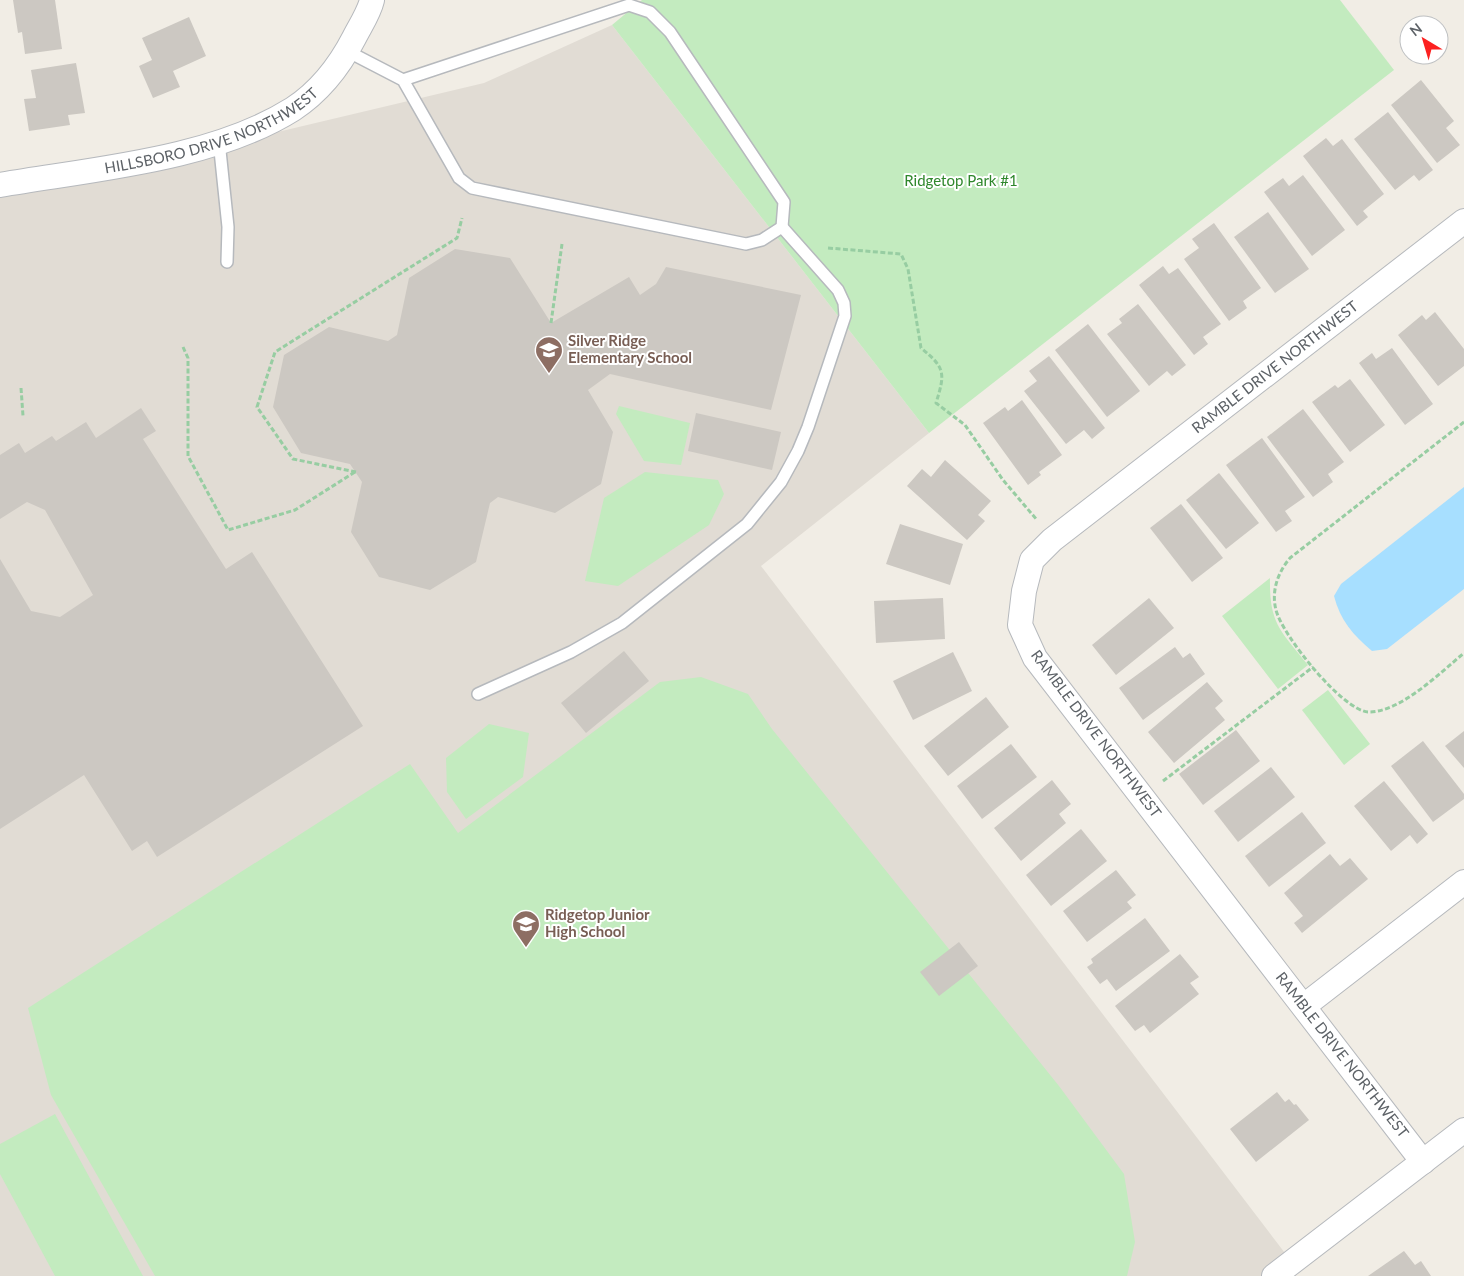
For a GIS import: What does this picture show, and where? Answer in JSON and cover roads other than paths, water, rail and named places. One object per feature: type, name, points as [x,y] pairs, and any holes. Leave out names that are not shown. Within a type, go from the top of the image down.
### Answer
[{"type":"street","name":"HILLSBORO DRIVE NORTHWEST","points":[[0,186],[180,154],[258,128],[294,108],[320,87],[347,51],[372,0]]},
{"type":"street","name":"RAMBLE DRIVE NORTHWEST","points":[[1423,1162],[1035,658],[1020,625],[1024,591],[1032,560],[1052,540],[1464,221]]},
{"type":"street","points":[[1304,1006],[1464,882]]},
{"type":"street","points":[[1274,1276],[1464,1130]]},
{"type":"lane","points":[[403,80],[628,5],[650,12],[670,32],[784,202],[782,226],[838,290],[844,303],[844,316],[808,427],[781,482],[747,524],[622,623],[571,652],[478,694]]},
{"type":"lane","points":[[347,51],[403,80],[459,178],[472,188],[746,244],[762,240],[782,226]]},
{"type":"lane","points":[[219,141],[228,227],[227,262]]},
{"type":"water","points":[[1464,487],[1464,589],[1387,649],[1372,651],[1348,626],[1334,596],[1341,584]]},
{"type":"place","name":"Silver Ridge Elementary School","points":[[549,374]]},
{"type":"place","name":"Ridgetop Junior High School","points":[[526,948]]},
{"type":"park label","name":"Ridgetop Park #1","points":[[961,181]]}]
